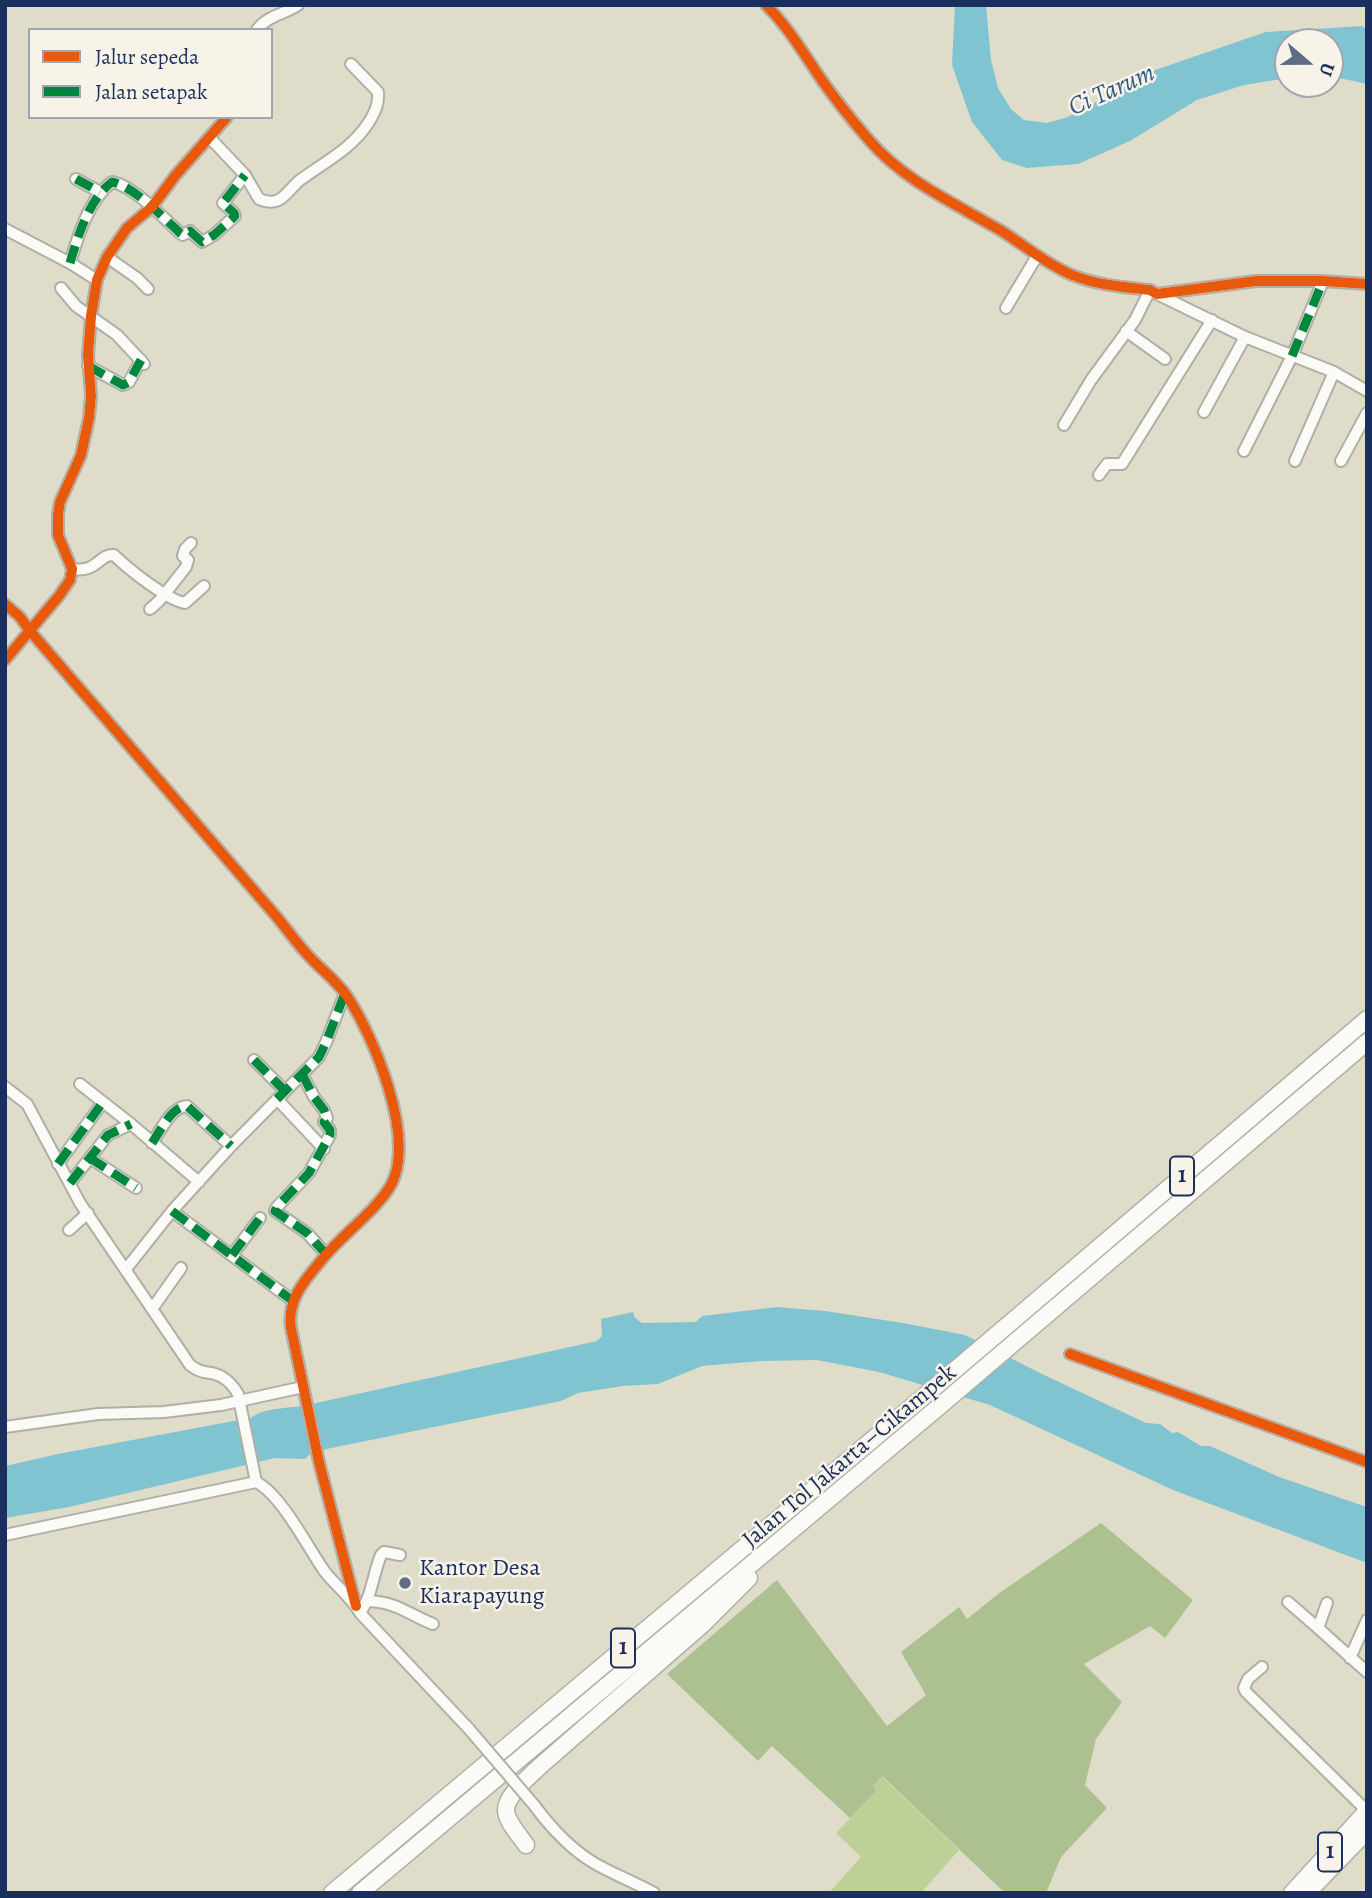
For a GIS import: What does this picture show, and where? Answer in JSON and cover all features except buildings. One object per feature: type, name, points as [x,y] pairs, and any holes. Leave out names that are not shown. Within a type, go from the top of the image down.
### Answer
[{"type":"highway","name":"Jalan Tol Jakarta–Cikampek","points":[[332,1893],[915,1404],[1367,1019]]},
{"type":"highway","name":"Jalan Tol Jakarta–Cikampek","points":[[360,1893],[1367,1042]]},
{"type":"highway","points":[[526,1845],[506,1811],[516,1790],[702,1625],[830,1498]]},
{"type":"highway","name":"1","points":[[1292,1893],[1367,1811]]},
{"type":"highway","name":"1","points":[[1307,1893],[1367,1831]]},
{"type":"street","points":[[258,28],[262,22],[298,5]]},
{"type":"street","points":[[766,5],[779,18],[872,144],[902,173],[999,230],[1037,256],[1073,275],[1103,284],[1153,292],[1256,281],[1367,284]]},
{"type":"street","points":[[210,138],[245,175],[259,199],[270,203],[286,196],[298,182],[351,145],[379,104],[378,92],[351,64]]},
{"type":"street","points":[[5,660],[70,580],[72,569],[61,544],[57,524],[60,502],[81,455],[89,418],[91,396],[88,366],[91,316],[97,280],[107,257],[127,228],[152,207],[175,176],[225,119]]},
{"type":"street","points":[[70,263],[79,234],[100,192],[108,185],[115,182],[121,184],[152,207],[180,233],[183,235],[190,231],[203,242],[234,216],[223,203],[245,175]]},
{"type":"street","points":[[76,179],[100,192]]},
{"type":"street","points":[[5,229],[97,280]]},
{"type":"street","points":[[1006,308],[1037,256]]},
{"type":"street","points":[[107,257],[148,289]]},
{"type":"street","points":[[1244,452],[1292,356],[1324,281]]},
{"type":"street","points":[[61,288],[76,306],[117,335],[142,362],[129,382],[123,385],[88,366]]},
{"type":"street","points":[[1153,292],[1245,337],[1334,372],[1367,391]]},
{"type":"street","points":[[1064,425],[1091,380],[1153,292]]},
{"type":"street","points":[[1099,475],[1107,464],[1122,464],[1212,320]]},
{"type":"street","points":[[1126,331],[1150,343],[1165,359]]},
{"type":"street","points":[[1204,412],[1245,337]]},
{"type":"street","points":[[1295,461],[1334,372]]},
{"type":"street","points":[[1341,461],[1367,413]]},
{"type":"street","points":[[150,609],[186,567],[188,560],[183,556],[183,552],[191,543]]},
{"type":"street","points":[[72,569],[92,568],[104,556],[110,554],[176,601],[185,603],[204,586]]},
{"type":"street","points":[[5,604],[20,617],[306,954],[345,993],[364,1026],[384,1077],[391,1097],[399,1152],[392,1182],[385,1194],[326,1254],[306,1279],[293,1301],[290,1319],[319,1462],[358,1609]]},
{"type":"street","points":[[126,1269],[172,1211],[231,1146],[319,1057],[345,993]]},
{"type":"street","points":[[254,1060],[324,1149]]},
{"type":"street","points":[[302,1074],[326,1113],[324,1124],[331,1132],[309,1173],[275,1211],[307,1233],[326,1254]]},
{"type":"street","points":[[80,1084],[199,1182]]},
{"type":"street","points":[[5,1087],[27,1104],[58,1164],[88,1213],[190,1365],[201,1372],[222,1377],[232,1384],[240,1401],[256,1482]]},
{"type":"street","points":[[58,1164],[103,1102]]},
{"type":"street","points":[[152,1143],[176,1110],[187,1106],[231,1146]]},
{"type":"street","points":[[70,1183],[108,1135],[131,1124]]},
{"type":"street","points":[[90,1158],[136,1188]]},
{"type":"street","points":[[172,1211],[293,1301]]},
{"type":"street","points":[[69,1230],[88,1213]]},
{"type":"street","points":[[232,1255],[260,1218]]},
{"type":"street","points":[[152,1309],[181,1268]]},
{"type":"street","points":[[1070,1354],[1367,1462]]},
{"type":"street","points":[[5,1427],[98,1414],[164,1412],[240,1401],[303,1387]]},
{"type":"street","points":[[5,1535],[256,1482],[264,1486],[276,1499],[326,1572],[469,1729],[558,1835],[595,1864],[654,1893]]},
{"type":"street","points":[[369,1601],[381,1555],[384,1552],[400,1555]]},
{"type":"street","points":[[358,1609],[369,1601],[390,1603],[433,1624]]},
{"type":"street","points":[[1288,1602],[1367,1672]]},
{"type":"street","points":[[1318,1628],[1327,1603]]},
{"type":"street","points":[[1350,1658],[1367,1620]]},
{"type":"street","points":[[1262,1667],[1248,1679],[1244,1688],[1246,1692],[1367,1811]]},
{"type":"green space","points":[[1101,1523],[1193,1600],[1165,1638],[1150,1626],[1084,1664],[1122,1702],[1096,1739],[1085,1785],[1107,1808],[1061,1857],[1046,1893],[1005,1893],[882,1776],[873,1786],[876,1791],[850,1818],[772,1746],[758,1761],[667,1674],[777,1580],[887,1726],[926,1695],[901,1652],[959,1607],[967,1619],[998,1594]]},
{"type":"green space","points":[[881,1776],[959,1850],[921,1893],[829,1893],[861,1857],[836,1833],[876,1791],[873,1786]]},
{"type":"water","points":[[955,5],[986,5],[991,60],[998,88],[1011,109],[1024,120],[1047,123],[1068,117],[1155,70],[1274,32],[1274,80],[1244,85],[1197,100],[1130,141],[1078,164],[1027,168],[1002,160],[972,122],[952,65]]},
{"type":"water","points":[[1362,26],[1367,29],[1367,84],[1344,79],[1344,28],[1330,28]]},
{"type":"water","points":[[777,1307],[825,1311],[965,1335],[1146,1423],[1160,1424],[1172,1433],[1178,1432],[1201,1446],[1210,1446],[1279,1477],[1367,1507],[1367,1563],[1173,1490],[990,1405],[879,1372],[817,1360],[702,1366],[658,1384],[578,1393],[561,1401],[312,1452],[305,1459],[275,1458],[69,1507],[5,1518],[5,1466],[249,1420],[267,1411],[303,1406],[597,1341],[602,1336],[601,1319],[633,1312],[635,1318],[642,1323],[696,1322],[702,1316]]},
{"type":"marked path","points":[[70,263],[91,208],[112,182],[129,189],[180,233],[183,235],[190,231],[202,242],[235,216],[223,203],[245,175]]},
{"type":"marked path","points":[[76,179],[100,192]]},
{"type":"marked path","points":[[1292,356],[1323,281]]},
{"type":"marked path","points":[[88,366],[123,385],[129,382],[141,360]]},
{"type":"marked path","points":[[277,1099],[319,1057],[345,993]]},
{"type":"marked path","points":[[254,1060],[284,1090]]},
{"type":"marked path","points":[[302,1074],[324,1110],[327,1118],[324,1122],[330,1135],[309,1173],[275,1211],[307,1233],[326,1254]]},
{"type":"marked path","points":[[58,1164],[103,1102]]},
{"type":"marked path","points":[[152,1143],[171,1115],[187,1106],[231,1146]]},
{"type":"marked path","points":[[70,1183],[108,1135],[131,1124]]},
{"type":"marked path","points":[[90,1158],[136,1188]]},
{"type":"marked path","points":[[172,1211],[293,1301]]},
{"type":"marked path","points":[[232,1255],[260,1218]]},
{"type":"cycle path","points":[[766,5],[787,29],[842,108],[883,155],[930,190],[1000,230],[1062,271],[1100,283],[1150,290],[1157,294],[1256,281],[1367,284]]},
{"type":"cycle path","points":[[5,660],[70,580],[72,569],[58,535],[58,514],[60,502],[81,455],[89,418],[91,396],[88,355],[97,280],[107,257],[127,228],[152,207],[175,176],[225,119]]},
{"type":"cycle path","points":[[5,604],[20,617],[302,948],[343,990],[358,1014],[379,1061],[395,1114],[398,1139],[398,1163],[392,1183],[378,1203],[328,1252],[308,1277],[294,1301],[290,1318],[319,1462],[356,1606]]},
{"type":"cycle path","points":[[1070,1354],[1367,1462]]},
{"type":"place","name":"Kantor Desa Kiarapayung","points":[[405,1583]]},
{"type":"water label","name":"Ci Tarum","points":[[1112,91]]}]
